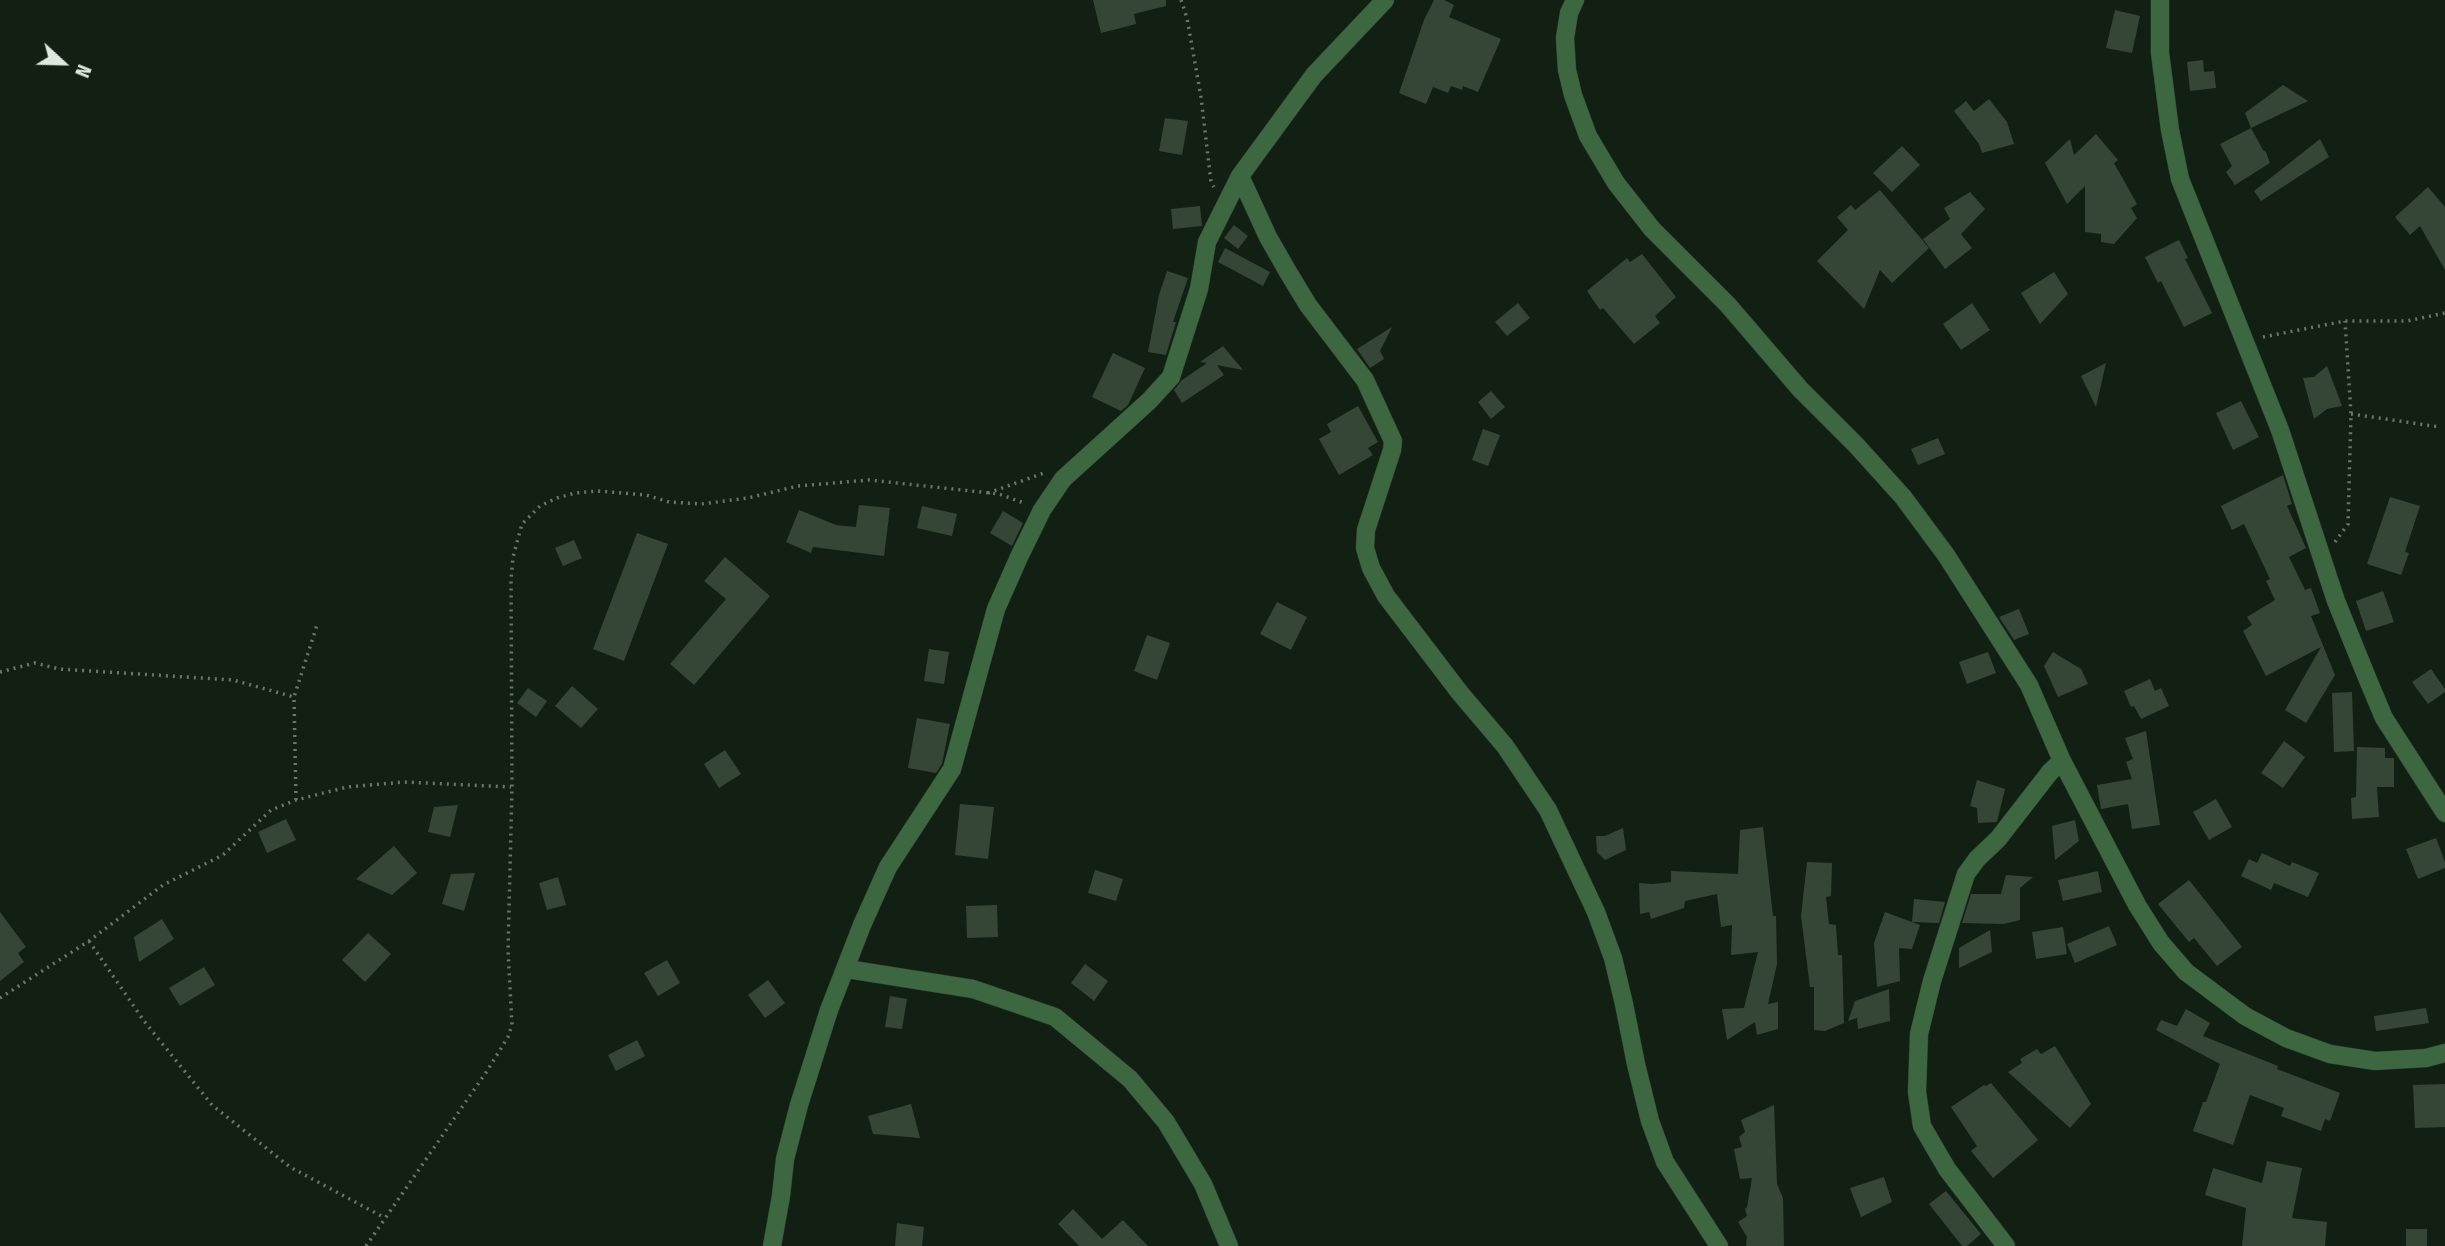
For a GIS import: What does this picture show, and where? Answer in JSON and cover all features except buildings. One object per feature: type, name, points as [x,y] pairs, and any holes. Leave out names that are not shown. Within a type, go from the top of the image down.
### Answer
[{"type":"street","points":[[772,1246],[785,1159],[829,1010],[888,867],[952,769],[996,609],[1042,510],[1063,479],[1149,401],[1171,377],[1199,289],[1207,242],[1240,176],[1314,75],[1385,0]]},
{"type":"street","points":[[1575,0],[1569,13],[1565,38],[1567,70],[1588,136],[1616,183],[1652,229],[1728,305],[1800,389],[1903,497],[1946,555],[2029,685],[2062,761],[2137,905],[2161,943],[2186,972],[2245,1016],[2286,1038],[2330,1054],[2375,1060],[2426,1058],[2445,1053]]},
{"type":"street","points":[[2160,0],[2160,53],[2170,130],[2180,179],[2280,430],[2336,601],[2384,718],[2445,813]]},
{"type":"street","points":[[1240,176],[1268,237],[1288,272],[1308,305],[1365,380],[1393,441],[1386,472],[1366,530],[1365,548],[1371,568],[1401,617],[1505,746],[1549,810],[1596,912],[1613,958],[1644,1098],[1665,1162],[1719,1246]]},
{"type":"street","points":[[2006,1246],[1947,1169],[1922,1126],[1917,1092],[1919,1034],[1932,981],[1966,874],[2062,761]]},
{"type":"street","points":[[846,969],[973,989],[1055,1017],[1130,1079],[1166,1122],[1203,1184],[1229,1246]]},
{"type":"path","points":[[1181,0],[1187,18],[1201,97],[1211,182],[1224,207]]},
{"type":"path","points":[[2244,341],[2345,321],[2407,321],[2445,313]]},
{"type":"path","points":[[2323,560],[2348,524],[2351,414],[2345,321]]},
{"type":"path","points":[[2351,414],[2440,427]]},
{"type":"path","points":[[985,494],[1048,471]]},
{"type":"path","points":[[366,1246],[494,1061],[512,1025],[508,951],[512,787],[511,579],[513,557],[522,524],[540,506],[575,492],[623,492],[669,502],[701,504],[748,498],[798,486],[836,485],[869,480],[1010,497],[1042,510]]},
{"type":"path","points":[[296,800],[294,697],[317,625]]},
{"type":"path","points":[[0,672],[34,663],[59,669],[233,680],[294,697]]},
{"type":"path","points":[[0,998],[89,941],[163,884],[223,855],[271,810],[296,800],[347,787],[404,782],[512,787]]},
{"type":"path","points":[[89,941],[144,1021],[212,1105],[290,1167],[385,1218]]}]
